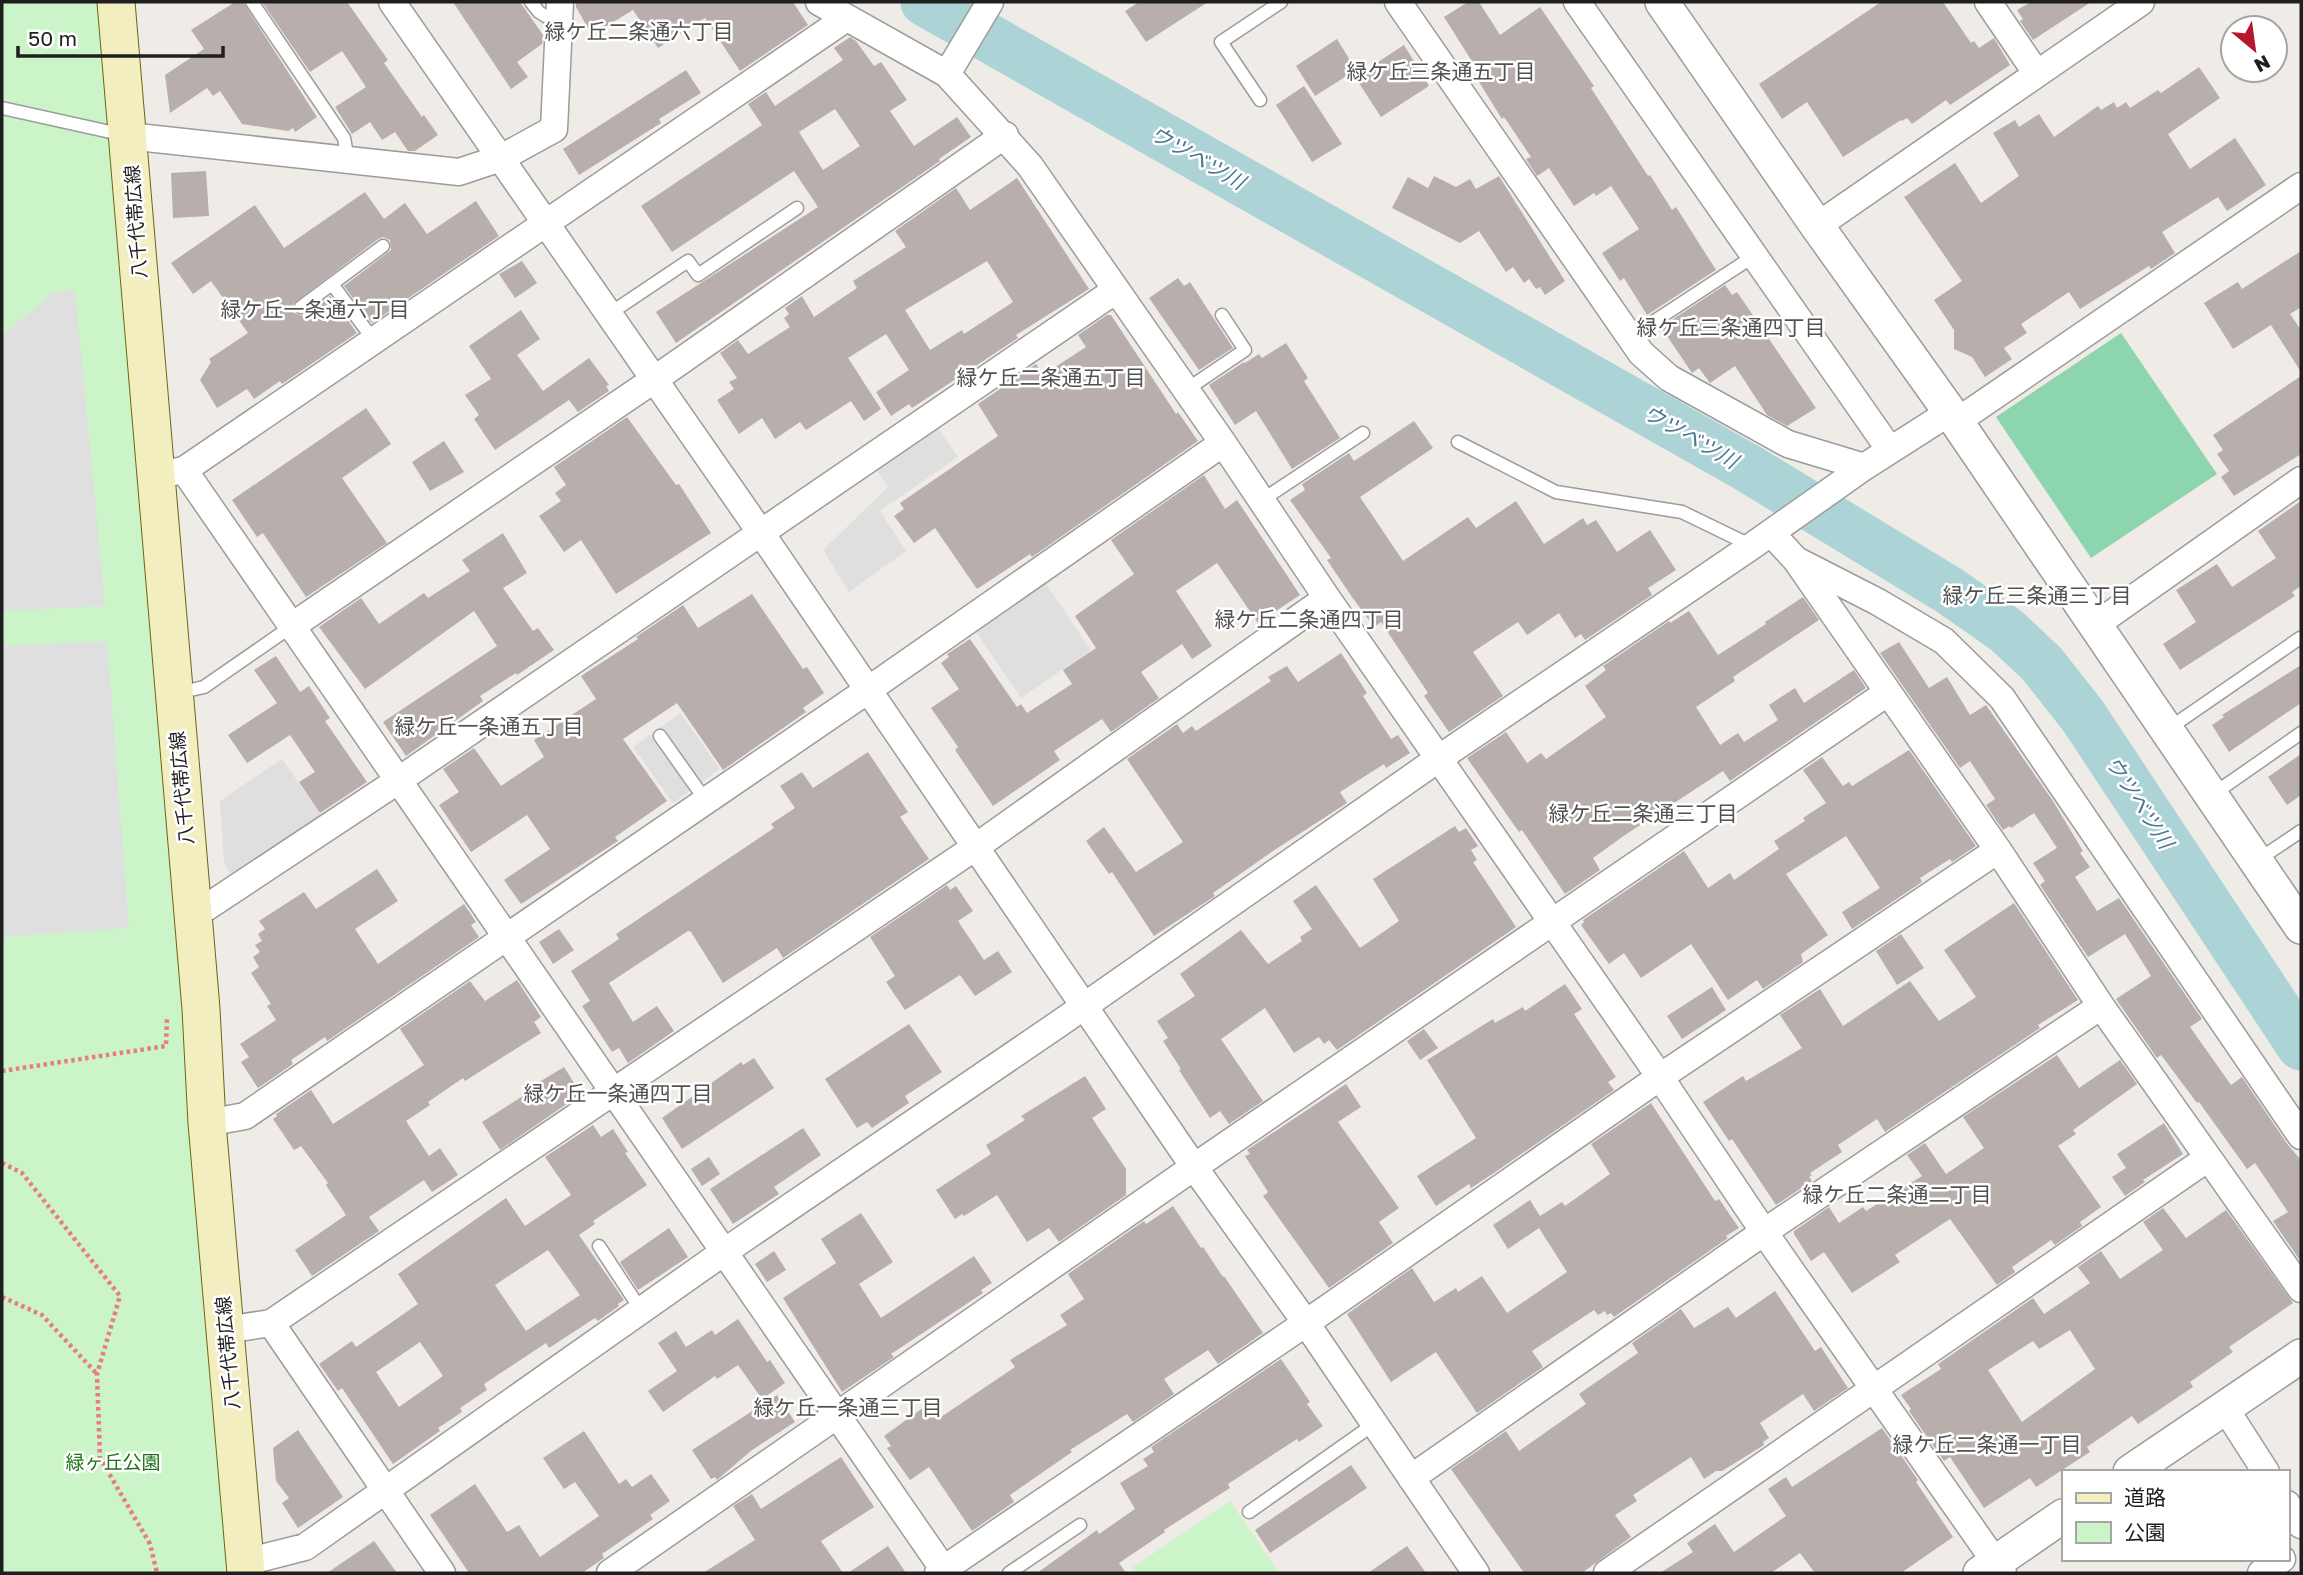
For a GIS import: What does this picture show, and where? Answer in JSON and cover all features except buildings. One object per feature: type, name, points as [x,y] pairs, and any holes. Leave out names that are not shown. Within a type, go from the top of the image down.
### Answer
[{"type":"main road","name":"八千代帯広線","points":[[122,3],[128,136],[169,473],[173,694],[246,1568]]},
{"type":"street","points":[[392,2],[655,379],[977,846],[1194,1167],[1306,1323],[1476,1573]]},
{"type":"street","points":[[819,2],[845,19],[951,67],[1030,166],[1874,1388],[1992,1570],[2062,1517]]},
{"type":"street","points":[[951,67],[990,2]]},
{"type":"street","points":[[1398,2],[1641,353],[1669,378],[1788,444],[1864,467]]},
{"type":"street","points":[[1577,2],[1890,450]]},
{"type":"street","points":[[1662,2],[1953,417],[2300,923]]},
{"type":"street","points":[[1988,2],[2037,75]]},
{"type":"street","points":[[1817,226],[2141,2]]},
{"type":"street","points":[[128,136],[459,172],[501,158],[554,129],[559,13]]},
{"type":"street","points":[[845,19],[373,339],[169,473],[292,626],[942,1572],[1660,1077],[1998,850]]},
{"type":"street","points":[[292,626],[655,379],[1004,135]]},
{"type":"street","points":[[246,1568],[305,1547],[724,1252],[1085,1006],[1840,483],[1890,450],[1953,417],[2301,186]]},
{"type":"street","points":[[192,917],[399,780],[1116,290]]},
{"type":"street","points":[[207,1123],[245,1116],[868,690],[1223,443]]},
{"type":"street","points":[[2094,626],[2301,481]]},
{"type":"street","points":[[1768,535],[1796,561],[1998,850],[2101,1006],[2301,1289]]},
{"type":"street","points":[[1796,561],[1878,602],[1944,641],[2002,698],[2301,1136]]},
{"type":"street","points":[[225,1330],[271,1323],[977,846],[1327,598]]},
{"type":"street","points":[[627,1569],[1194,1167],[1887,693]]},
{"type":"street","points":[[1411,1478],[1764,1232],[2101,1006]]},
{"type":"street","points":[[1608,1573],[2208,1158]]},
{"type":"street","points":[[271,1323],[442,1573]]},
{"type":"street","points":[[2133,1470],[2301,1356]]},
{"type":"street","points":[[2225,1408],[2265,1470]]},
{"type":"street","points":[[2289,1507],[2301,1525]]},
{"type":"street","points":[[2261,1573],[2279,1561]]},
{"type":"lane","points":[[252,2],[344,138],[348,160]]},
{"type":"lane","points":[[531,2],[539,12],[559,13]]},
{"type":"lane","points":[[1260,100],[1221,43],[1282,2]]},
{"type":"lane","points":[[2,108],[128,136]]},
{"type":"lane","points":[[609,314],[688,261],[698,275],[797,208]]},
{"type":"lane","points":[[301,307],[383,246]]},
{"type":"lane","points":[[1630,337],[1754,256]]},
{"type":"lane","points":[[332,284],[373,339]]},
{"type":"lane","points":[[1186,390],[1245,350],[1222,315]]},
{"type":"lane","points":[[1262,500],[1363,433]]},
{"type":"lane","points":[[1458,442],[1556,492],[1682,512],[1768,535]]},
{"type":"lane","points":[[173,694],[204,687],[292,626]]},
{"type":"lane","points":[[2166,730],[2300,638]]},
{"type":"lane","points":[[2211,796],[2301,733]]},
{"type":"lane","points":[[660,736],[706,801]]},
{"type":"lane","points":[[2256,861],[2301,831]]},
{"type":"lane","points":[[599,1246],[641,1310]]},
{"type":"lane","points":[[1249,1512],[1374,1424]]},
{"type":"lane","points":[[1009,1573],[1080,1525]]},
{"type":"path","points":[[2,1071],[166,1046],[167,1013],[201,1009]]},
{"type":"path","points":[[2,1163],[22,1173],[120,1296],[97,1374],[100,1458],[150,1545],[156,1573]]},
{"type":"path","points":[[2,1297],[42,1315],[97,1374]]},
{"type":"green space","name":"緑ヶ丘公園","points":[[2,2],[108,2],[234,1573],[2,1573]]},
{"type":"green space","points":[[2121,333],[2217,474],[2091,558],[1996,417]]},
{"type":"green space","points":[[1230,1501],[1279,1573],[1136,1573],[1132,1568]]},
{"type":"shaded area","points":[[75,290],[105,606],[2,611],[2,336],[53,292]]},
{"type":"shaded area","points":[[935,424],[958,457],[880,511],[906,551],[849,592],[823,550],[888,487],[874,466]]},
{"type":"shaded area","points":[[1044,581],[1091,650],[1021,698],[974,629]]},
{"type":"shaded area","points":[[107,641],[129,928],[2,937],[2,646]]},
{"type":"shaded area","points":[[680,713],[720,769],[673,803],[633,747]]},
{"type":"shaded area","points":[[282,759],[324,819],[233,879],[224,862],[220,801]]},
{"type":"waterway","name":"ウツベツ川","points":[[925,2],[1746,467],[1950,591],[2007,631],[2042,664],[2083,716],[2301,1046]]},
{"type":"district","name":"緑ケ丘二条通六丁目","points":[[639,31]]},
{"type":"district","name":"緑ケ丘三条通五丁目","points":[[1441,71]]},
{"type":"district","name":"緑ケ丘一条通六丁目","points":[[315,309]]},
{"type":"district","name":"緑ケ丘三条通四丁目","points":[[1731,327]]},
{"type":"district","name":"緑ケ丘二条通五丁目","points":[[1051,377]]},
{"type":"district","name":"緑ケ丘三条通三丁目","points":[[2037,595]]},
{"type":"district","name":"緑ケ丘二条通四丁目","points":[[1309,619]]},
{"type":"district","name":"緑ケ丘一条通五丁目","points":[[489,726]]},
{"type":"district","name":"緑ケ丘二条通三丁目","points":[[1643,813]]},
{"type":"district","name":"緑ケ丘一条通四丁目","points":[[618,1093]]},
{"type":"district","name":"緑ケ丘二条通二丁目","points":[[1897,1194]]},
{"type":"district","name":"緑ケ丘一条通三丁目","points":[[848,1407]]},
{"type":"district","name":"緑ケ丘二条通一丁目","points":[[1987,1444]]}]
